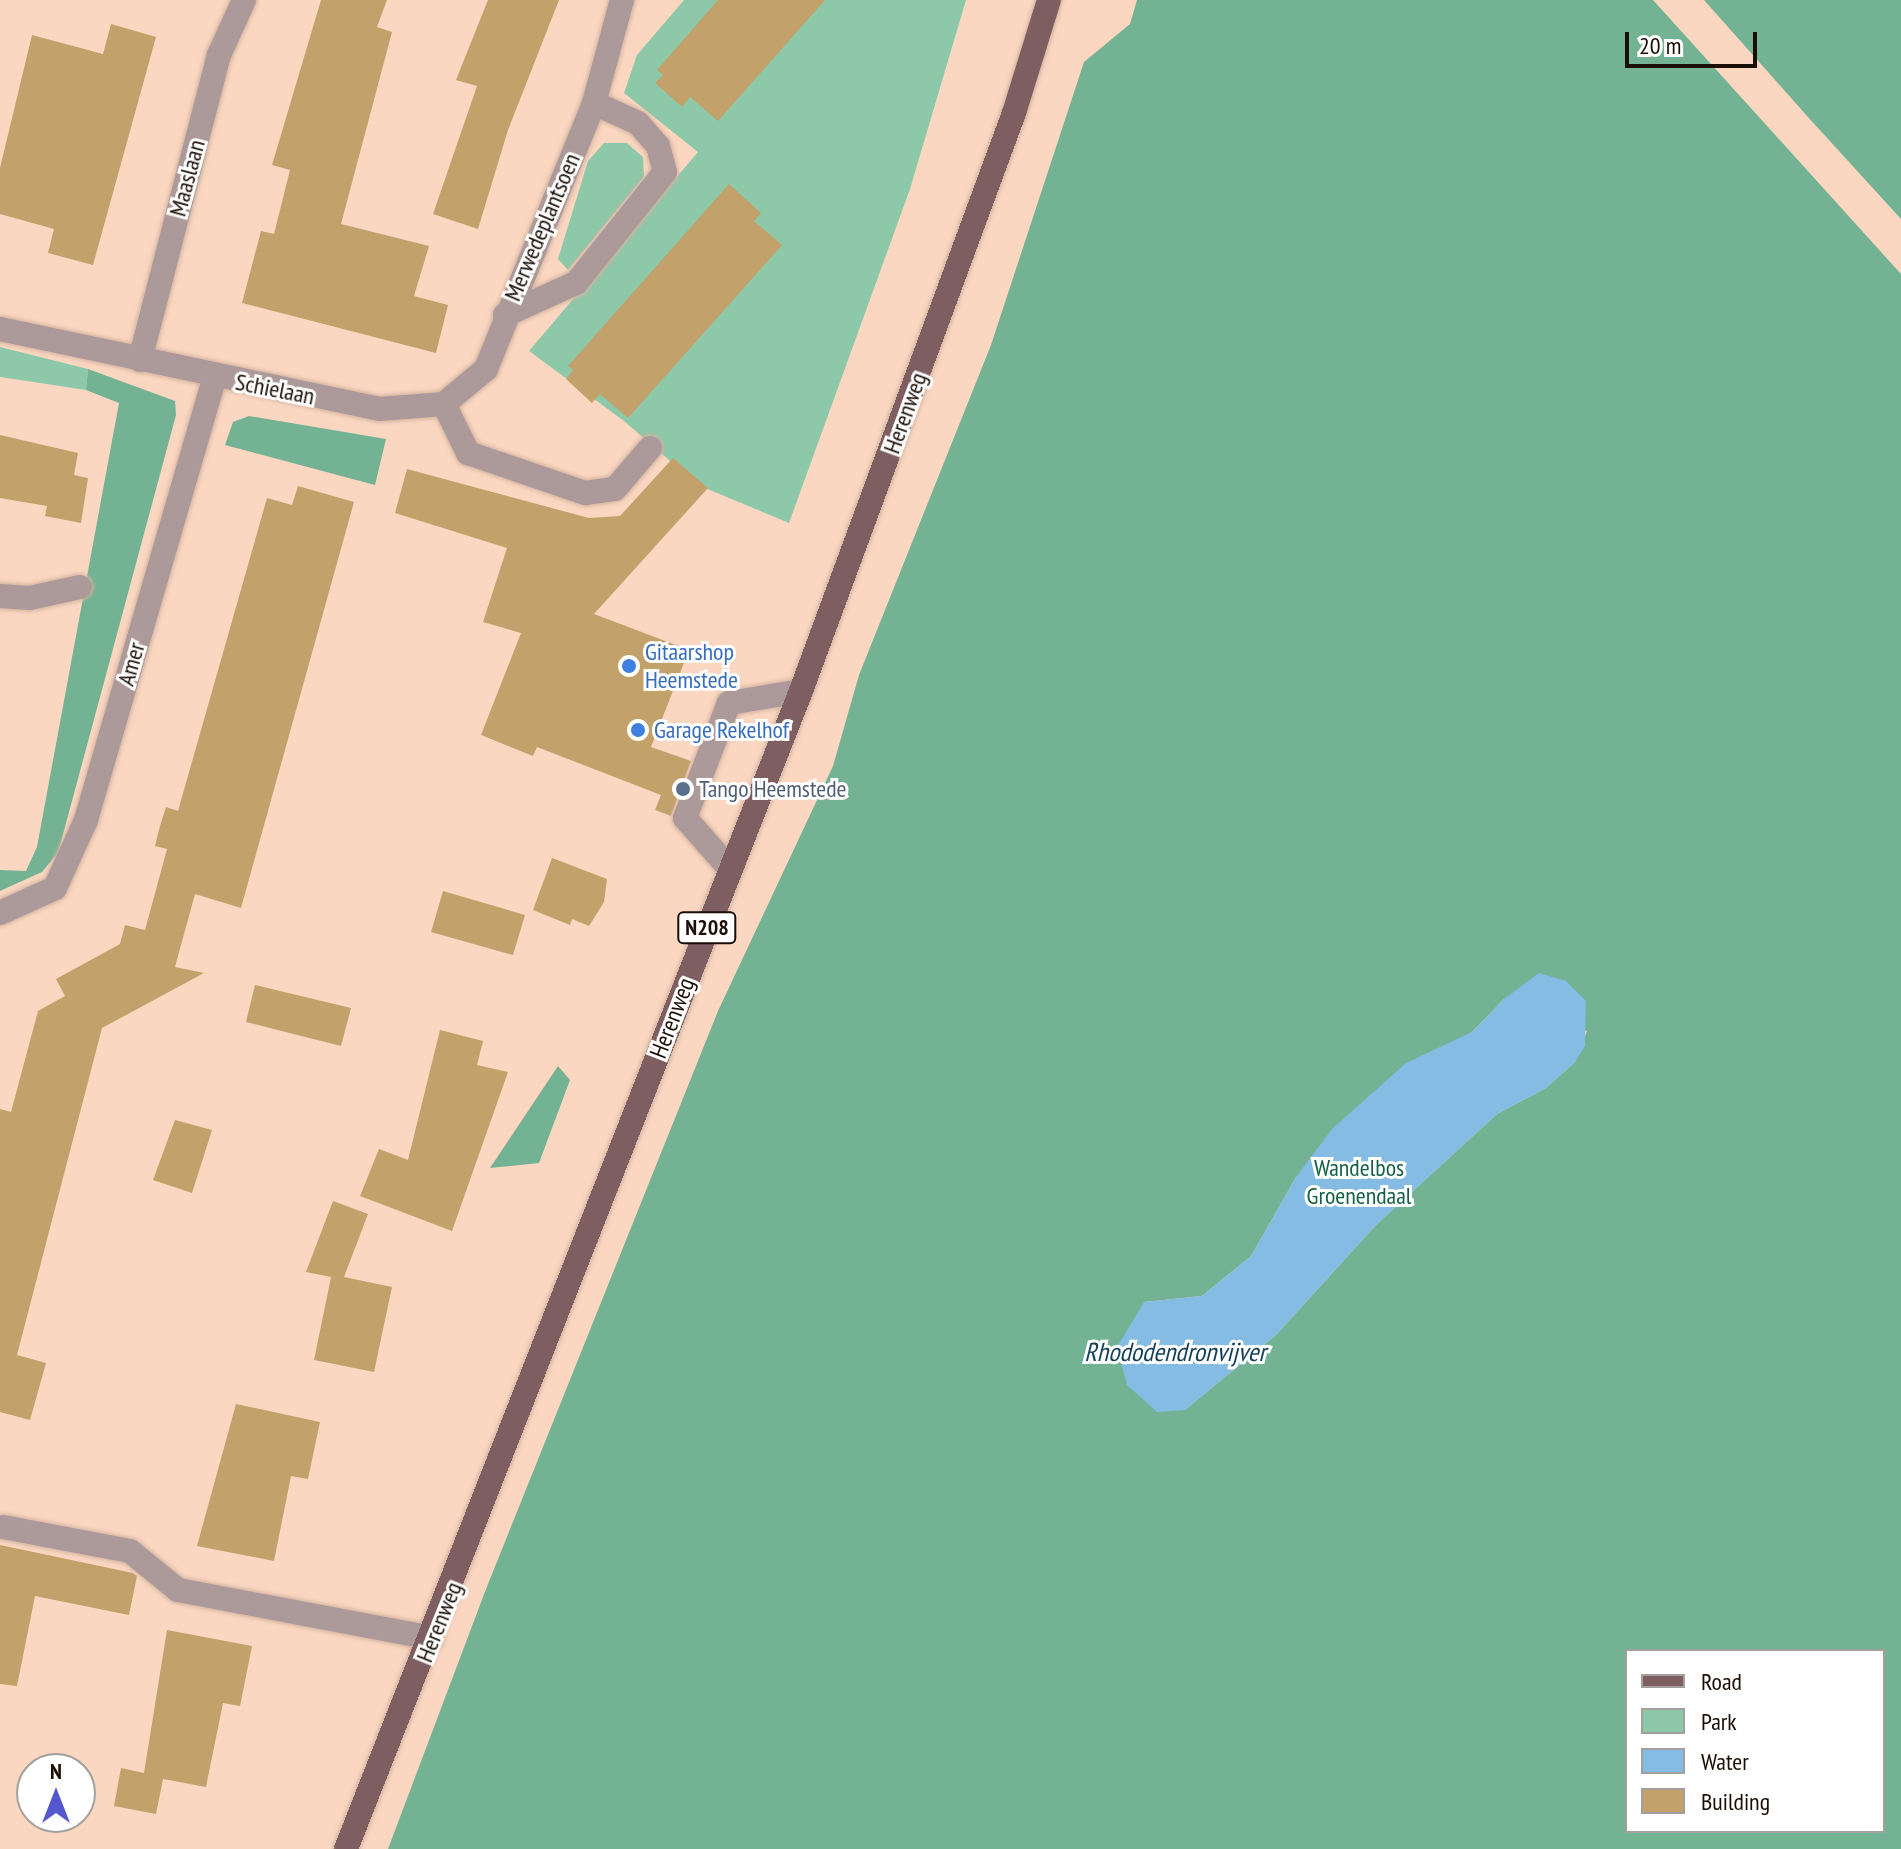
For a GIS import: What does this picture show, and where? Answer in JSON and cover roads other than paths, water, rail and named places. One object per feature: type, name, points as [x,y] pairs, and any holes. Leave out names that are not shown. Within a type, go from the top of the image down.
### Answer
[{"type":"main road","name":"Herenweg","points":[[346,1849],[432,1638],[801,691],[1014,113],[1049,0]]},
{"type":"street","name":"Maaslaan","points":[[140,360],[219,55],[244,0]]},
{"type":"street","name":"Merwedeplantsoen","points":[[505,315],[594,103],[622,0]]},
{"type":"street","points":[[615,24],[639,0]]},
{"type":"street","name":"Merwedeplantsoen","points":[[505,315],[576,283],[665,172],[658,146],[638,123],[594,103]]},
{"type":"street","points":[[505,315],[486,369],[444,404],[468,453],[585,493],[615,489],[650,448]]},
{"type":"street","name":"Schielaan","points":[[0,329],[214,378],[379,409],[444,404]]},
{"type":"street","name":"Amer","points":[[0,913],[55,888],[86,820],[214,378]]},
{"type":"street","points":[[0,596],[30,598],[80,587]]},
{"type":"street","points":[[730,869],[685,818],[729,703],[801,691]]},
{"type":"street","points":[[3,1527],[130,1551],[178,1590],[432,1638]]},
{"type":"water","name":"Rhododendronvijver","points":[[1539,973],[1566,981],[1586,1001],[1585,1046],[1575,1062],[1546,1088],[1497,1114],[1376,1225],[1276,1335],[1185,1410],[1157,1412],[1127,1385],[1117,1347],[1144,1302],[1202,1296],[1251,1256],[1296,1177],[1332,1129],[1406,1063],[1472,1032],[1504,999]]},
{"type":"place","name":"Gitaarshop Heemstede","points":[[629,666]]},
{"type":"place","name":"Garage Rekelhof","points":[[638,730]]},
{"type":"place","name":"Tango Heemstede","points":[[683,789]]},
{"type":"park label","name":"Wandelbos Groenendaal","points":[[1359,1182]]}]
